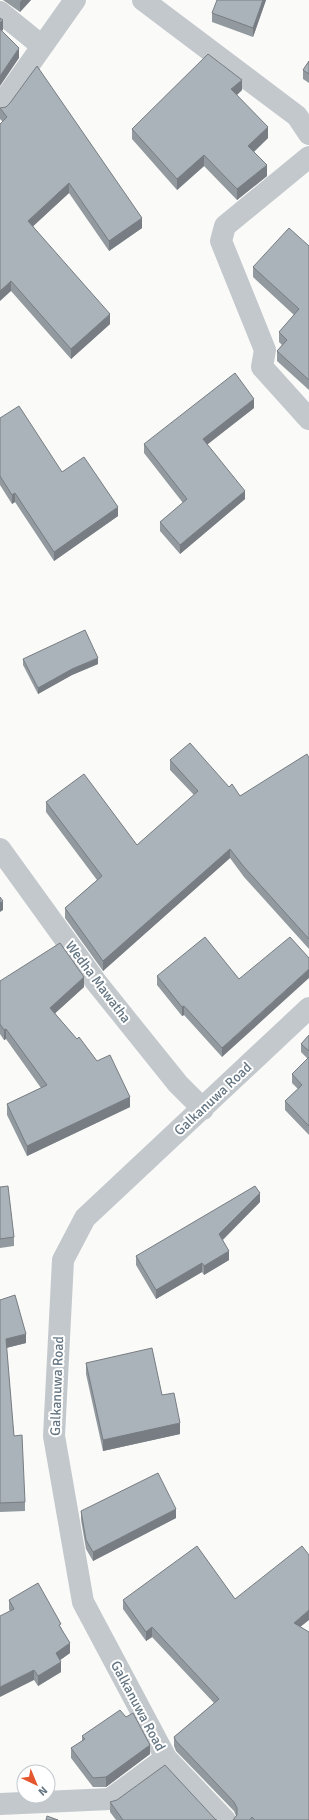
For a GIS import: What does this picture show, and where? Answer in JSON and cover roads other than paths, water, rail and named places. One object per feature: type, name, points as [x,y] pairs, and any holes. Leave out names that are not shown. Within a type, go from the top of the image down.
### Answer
[{"type":"street","points":[[0,106],[75,0]]},
{"type":"street","points":[[143,0],[297,116],[309,134]]},
{"type":"street","points":[[0,12],[42,46]]},
{"type":"street","points":[[309,157],[225,226],[221,241],[265,350],[262,367],[309,418]]},
{"type":"street","name":"Wedha Mawatha","points":[[0,849],[96,982],[178,1084],[203,1109]]},
{"type":"street","name":"Galkanuwa Road","points":[[225,1820],[166,1758],[83,1602],[54,1436],[62,1260],[85,1218],[309,1008]]},
{"type":"street","points":[[0,1804],[110,1799],[166,1758]]}]
